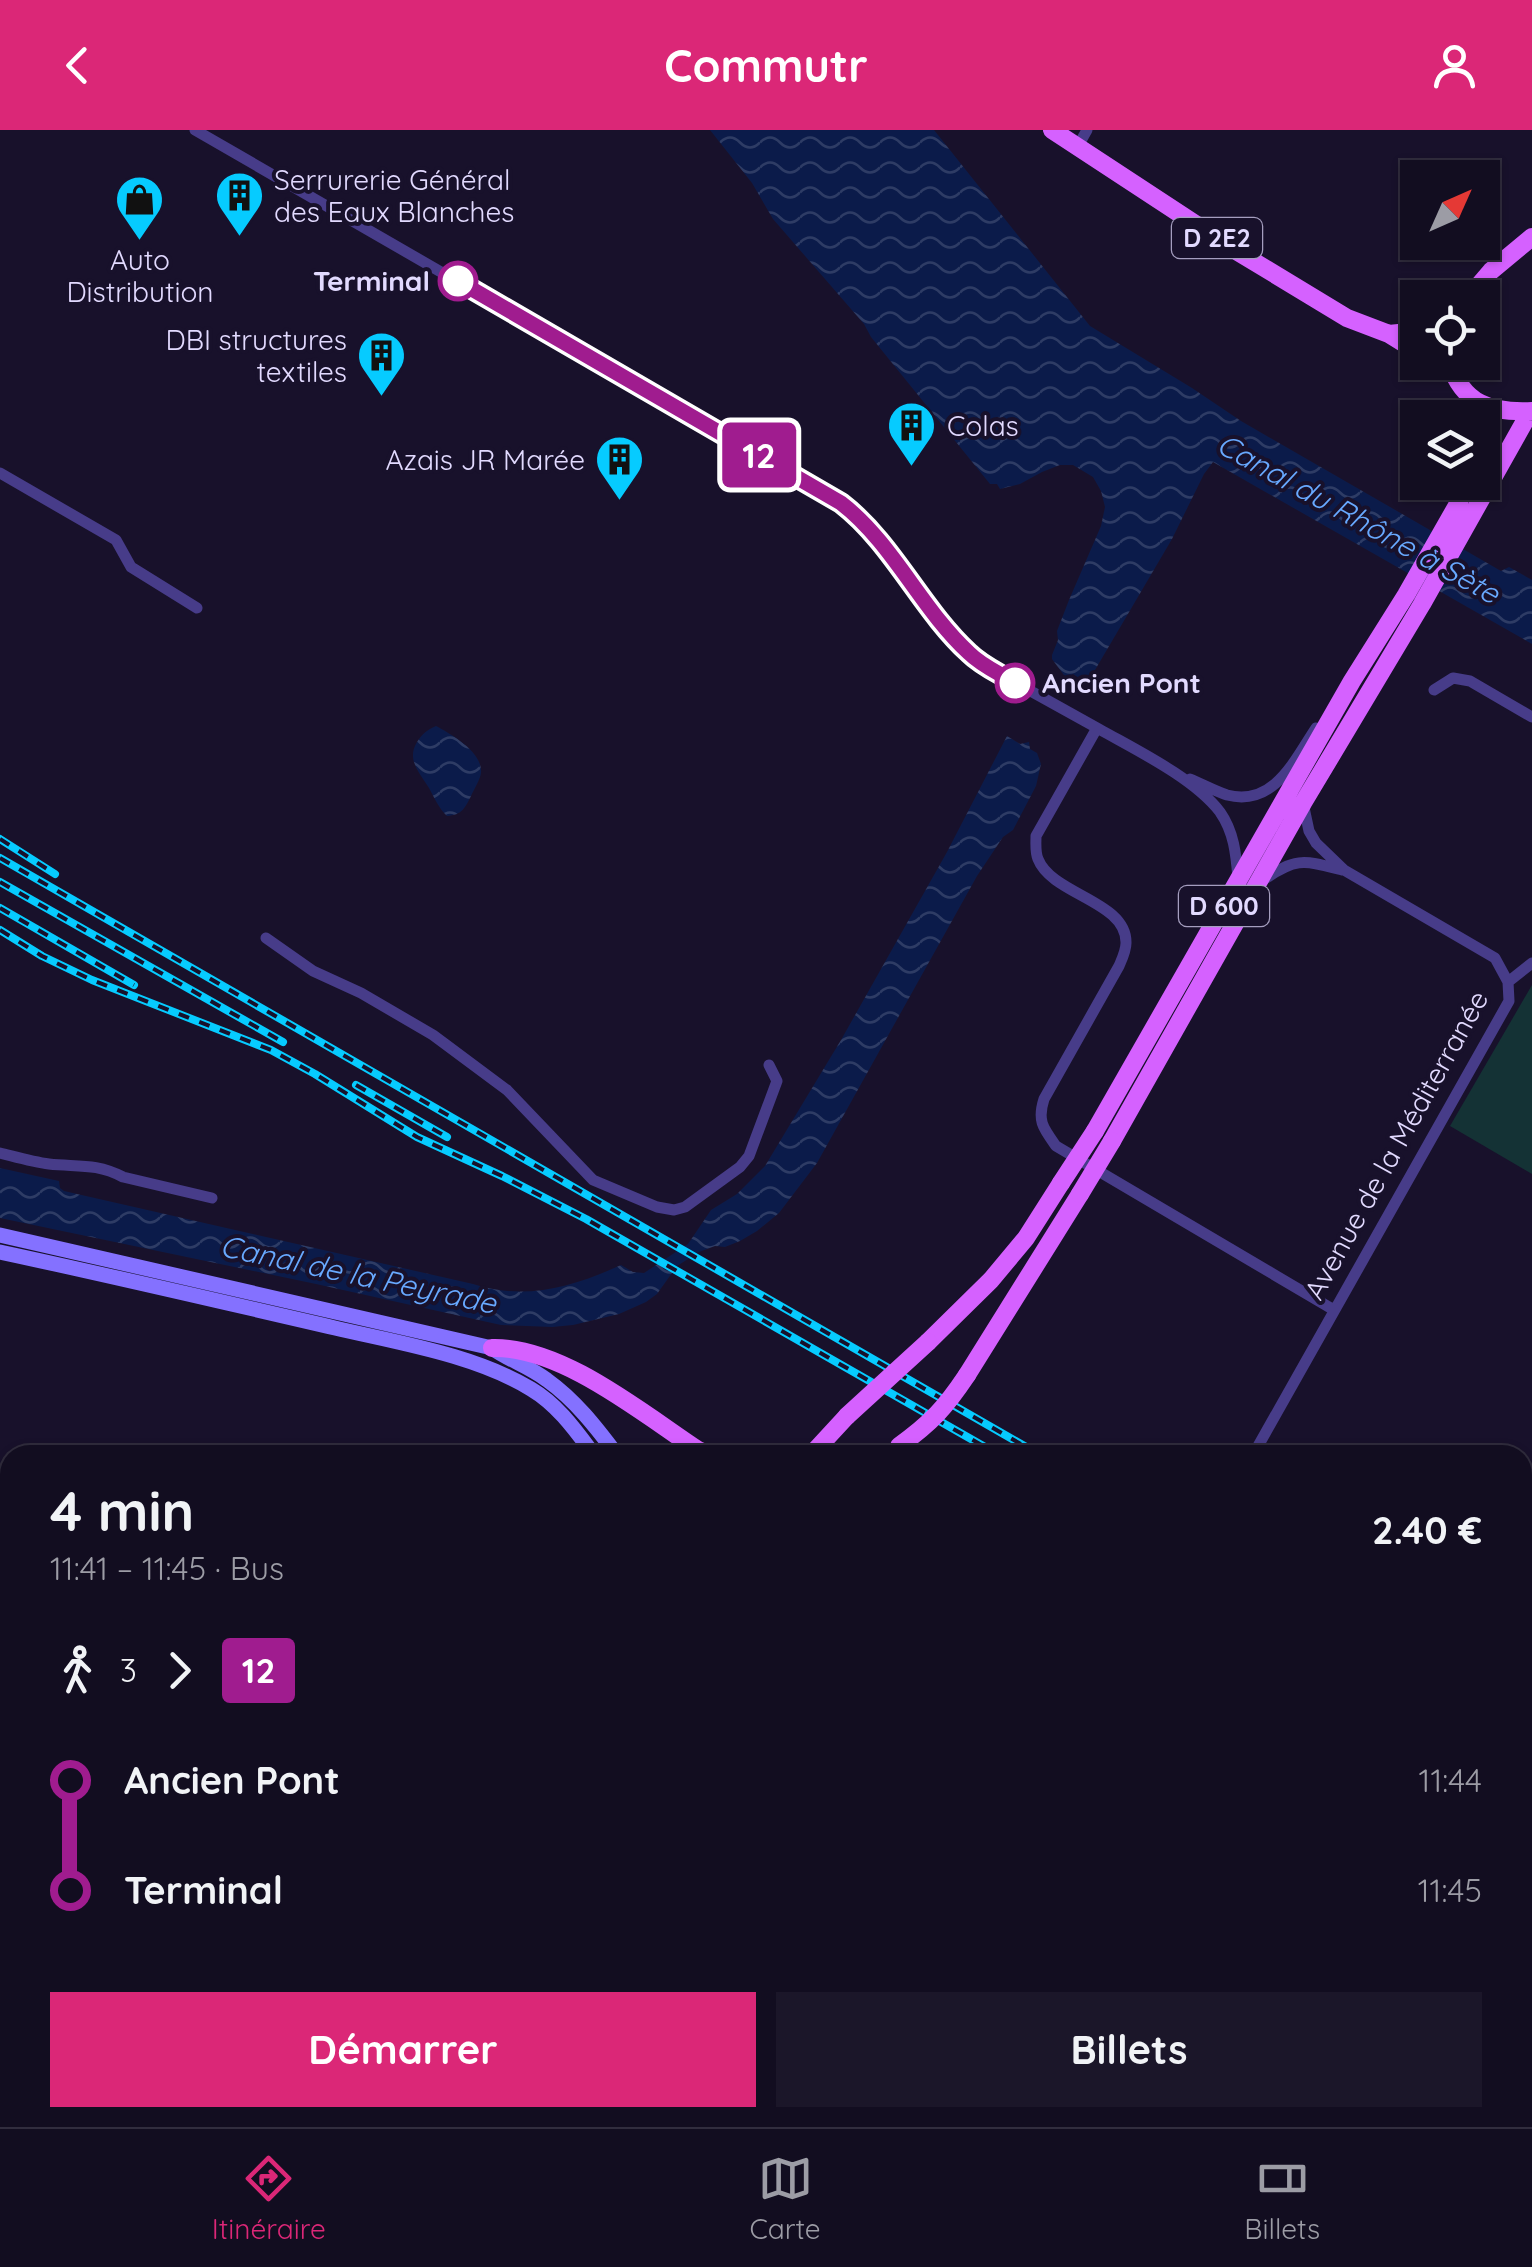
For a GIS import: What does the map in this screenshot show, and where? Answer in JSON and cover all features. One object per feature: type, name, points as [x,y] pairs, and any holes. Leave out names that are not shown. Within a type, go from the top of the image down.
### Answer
[{"type":"main road","name":"D 2E2","points":[[1052,130],[1082,138],[1269,271],[1347,318],[1400,341]]},
{"type":"main road","points":[[1483,280],[1532,237]]},
{"type":"main road","name":"D 2E2","points":[[1389,334],[1400,333]]},
{"type":"main road","name":"D 600","points":[[1500,410],[1531,412]]},
{"type":"main road","name":"D 600","points":[[902,1445],[930,1424],[949,1402],[1080,1194],[1258,884],[1466,506],[1531,412]]},
{"type":"main road","name":"D 600","points":[[1466,500],[1466,506]]},
{"type":"main road","name":"D 600","points":[[819,1445],[991,1280],[1026,1238],[1095,1130],[1352,681],[1414,599]]},
{"type":"main road","points":[[0,1235],[544,1358],[580,1373],[690,1445]]},
{"type":"main road","points":[[0,1252],[346,1330],[488,1368],[536,1391],[587,1445]]},
{"type":"main road","points":[[492,1348],[568,1396],[609,1445]]},
{"type":"main road","name":"D 600","points":[[815,1445],[826,1438]]},
{"type":"street","points":[[195,130],[841,503],[864,523],[972,656],[1172,772],[1227,795],[1252,797],[1263,792],[1282,779],[1333,702],[1352,681]]},
{"type":"street","points":[[0,473],[116,540],[131,567],[197,608]]},
{"type":"street","points":[[1434,690],[1453,678],[1470,681],[1532,717]]},
{"type":"street","points":[[1097,728],[1036,836],[1036,855],[1044,870],[1114,917],[1124,929],[1126,946],[1119,966],[1044,1099],[1039,1114],[1044,1130],[1056,1146],[1334,1310]]},
{"type":"street","points":[[1172,772],[1219,811],[1234,843],[1238,882]]},
{"type":"street","points":[[1303,803],[1316,843],[1344,870]]},
{"type":"street","points":[[1258,884],[1280,868],[1304,860],[1344,870]]},
{"type":"street","name":"Avenue de la Méditerranée","points":[[1259,1445],[1510,1001],[1508,982],[1494,958],[1344,870]]},
{"type":"street","points":[[266,938],[313,971],[433,1034],[506,1090],[592,1180],[666,1210],[684,1207],[726,1179],[749,1156],[776,1082],[768,1065]]},
{"type":"street","points":[[1508,982],[1532,964]]},
{"type":"street","points":[[0,1153],[50,1164],[79,1164],[212,1198]]},
{"type":"green space","points":[[1532,985],[1532,1174],[1450,1126]]},
{"type":"water","name":"Canal du Rhône à Sète","points":[[710,130],[934,130],[1090,326],[1241,421],[1501,571],[1509,567],[1532,580],[1532,644],[1213,462],[1095,670],[1082,680],[1073,674],[1066,678],[1052,655],[1057,631],[1101,526],[1105,507],[1093,477],[1073,465],[1060,465],[1020,484],[1000,489],[997,484],[990,484],[864,324],[773,219],[752,183]]},
{"type":"water","points":[[436,726],[465,745],[477,758],[481,773],[467,804],[460,812],[447,816],[418,772],[413,755],[417,742]]},
{"type":"water","name":"Canal de la Peyrade","points":[[1007,736],[1020,744],[1029,742],[1030,749],[1037,753],[1041,764],[1036,786],[1013,830],[1003,837],[977,876],[817,1163],[779,1213],[757,1231],[725,1247],[699,1252],[677,1266],[657,1294],[646,1302],[619,1314],[573,1325],[501,1325],[0,1218],[0,1168],[59,1181],[64,1191],[492,1289],[548,1289],[585,1280],[621,1265],[644,1273],[688,1244],[711,1210],[737,1194],[765,1166],[947,852]]},
{"type":"railway","points":[[0,839],[55,874]]},
{"type":"railway","points":[[0,858],[1023,1445]]},
{"type":"railway","points":[[0,882],[283,1042]]},
{"type":"railway","points":[[0,908],[134,985]]},
{"type":"railway","points":[[0,930],[92,980],[271,1050],[417,1137],[586,1219],[982,1445]]},
{"type":"railway","points":[[356,1085],[447,1137]]},
{"type":"bus line","name":"12","points":[[458,281],[841,503],[864,523],[962,647],[1015,683]]},
{"type":"place","name":"Serrurerie Général des Eaux Blanches","points":[[239,238]]},
{"type":"place","name":"Auto Distribution","points":[[140,242]]},
{"type":"place","name":"Terminal","points":[[458,281]]},
{"type":"place","name":"DBI structures textiles","points":[[382,398]]},
{"type":"place","name":"Colas","points":[[912,468]]},
{"type":"place","name":"Azais JR Marée","points":[[620,502]]},
{"type":"place","name":"Ancien Pont","points":[[1015,683]]}]
